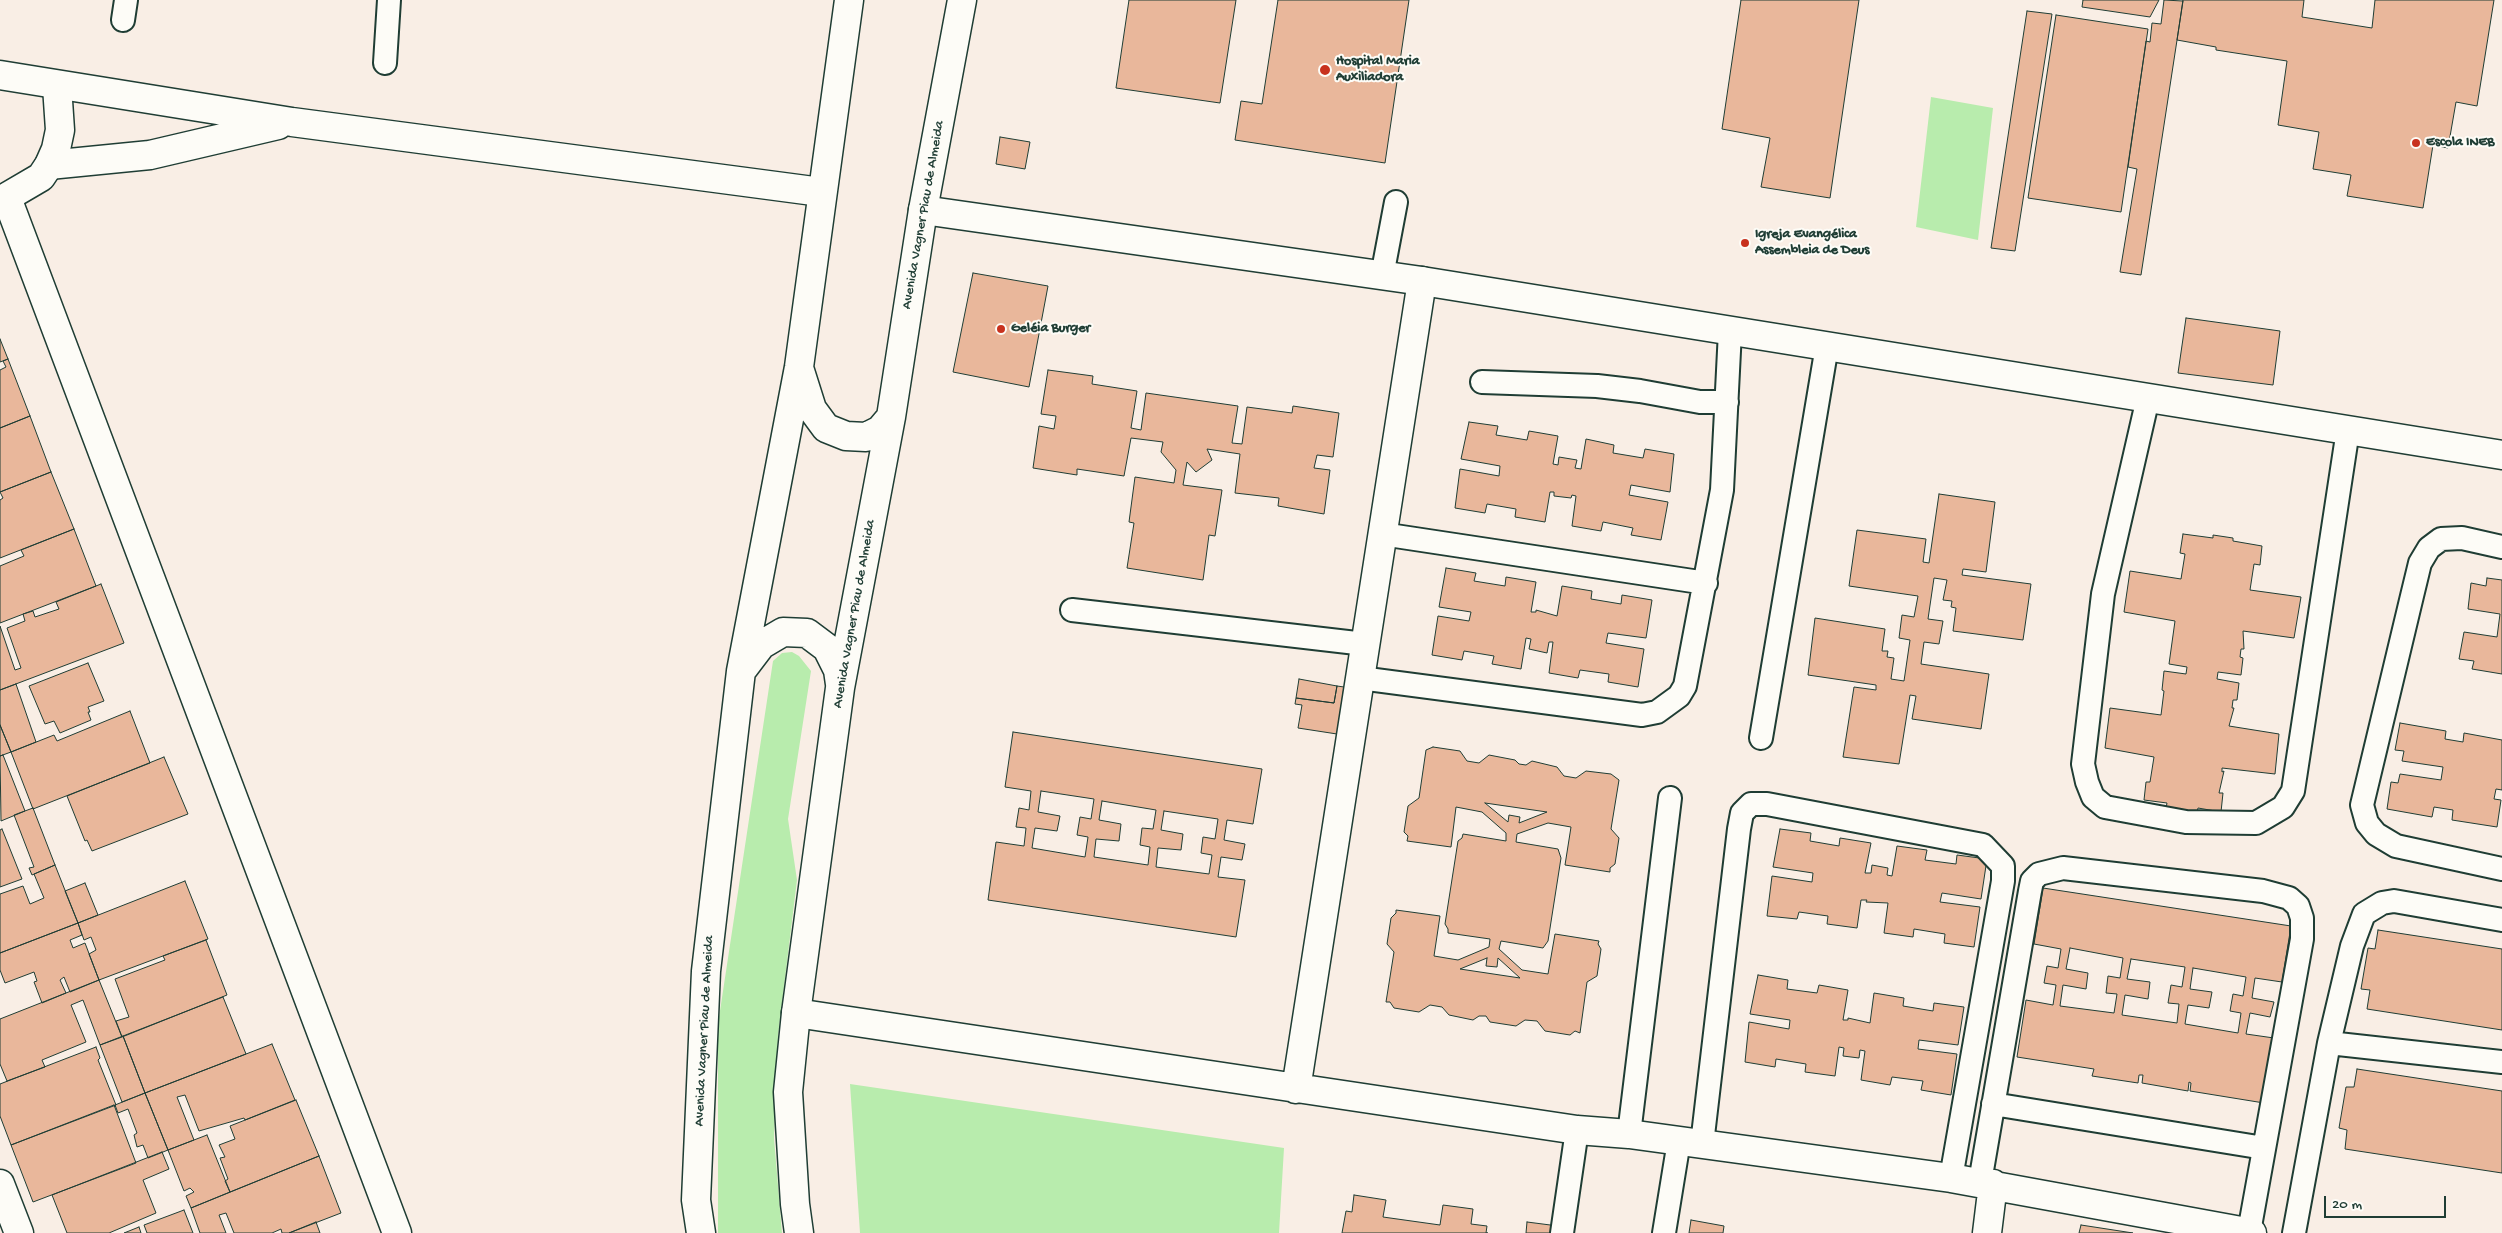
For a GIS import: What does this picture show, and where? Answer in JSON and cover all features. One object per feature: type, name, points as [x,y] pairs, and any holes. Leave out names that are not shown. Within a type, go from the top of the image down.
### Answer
[{"type":"street","name":"Avenida Vagner Piau de Almeida","points":[[701,1233],[696,1200],[706,970],[741,671],[799,367],[821,192],[850,0]]},
{"type":"street","name":"Avenida Vagner Piau de Almeida","points":[[799,1233],[795,1204],[788,1092],[796,1014],[840,688],[891,417],[923,210],[960,5]]},
{"type":"street","points":[[0,75],[57,86],[142,96],[292,122],[821,192]]},
{"type":"street","points":[[57,86],[60,130],[56,149],[49,165],[41,177],[3,200],[397,1233]]},
{"type":"street","points":[[49,165],[150,155],[292,122]]},
{"type":"street","points":[[923,210],[1422,281],[2502,455]]},
{"type":"street","points":[[1296,1089],[1422,281]]},
{"type":"street","points":[[799,367],[812,409],[826,428],[846,436],[866,437],[880,430],[891,417]]},
{"type":"street","points":[[741,671],[761,645],[783,632],[807,633],[827,648],[838,670],[840,688]]},
{"type":"street","points":[[796,1014],[1577,1130],[1629,1134],[1986,1183],[2251,1233]]},
{"type":"street","points":[[1986,1183],[1987,1233]]},
{"type":"street","points":[[0,1184],[19,1233]]},
{"type":"lane","points":[[385,63],[389,0]]},
{"type":"lane","points":[[1382,276],[1396,202]]},
{"type":"lane","points":[[1360,678],[1642,715],[1657,712],[1679,696],[1685,686],[1706,583],[1722,490],[1730,331]]},
{"type":"lane","points":[[1761,738],[1827,346]]},
{"type":"lane","points":[[1482,382],[1598,386],[1640,391],[1700,402],[1727,402]]},
{"type":"lane","points":[[2148,398],[2103,594],[2083,764],[2087,782],[2094,797],[2105,808],[2186,822],[2256,823],[2283,807],[2293,791],[2348,430]]},
{"type":"lane","points":[[1382,534],[1706,583]]},
{"type":"lane","points":[[2502,547],[2462,538],[2441,539],[2428,548],[2420,563],[2362,805],[2367,823],[2396,846],[2474,865],[2502,869]]},
{"type":"lane","points":[[1072,610],[1365,644]]},
{"type":"lane","points":[[1629,1134],[1670,798]]},
{"type":"lane","points":[[1664,1233],[1690,1142],[1738,829],[1742,813],[1751,804],[1767,804],[1983,845],[2003,866],[2003,881],[1951,1178]]},
{"type":"lane","points":[[1986,1183],[1993,1104],[2032,882],[2039,874],[2062,868],[2263,891],[2289,898],[2298,906],[2302,925],[2302,939],[2264,1148],[2251,1233]]},
{"type":"lane","points":[[2294,1233],[2329,1043],[2352,946],[2364,914],[2382,903],[2394,901],[2502,920]]},
{"type":"lane","points":[[2329,1043],[2502,1062]]},
{"type":"lane","points":[[1993,1104],[2264,1148]]},
{"type":"lane","points":[[1562,1233],[1577,1130]]},
{"type":"green space","points":[[1931,97],[1993,108],[1978,240],[1916,227]]},
{"type":"green space","points":[[792,652],[799,656],[811,671],[788,819],[797,880],[778,1036],[774,1138],[782,1233],[718,1233],[718,1024],[773,661],[782,653]]},
{"type":"green space","points":[[850,1084],[1284,1148],[1279,1233],[860,1233]]},
{"type":"building","points":[[1129,0],[1236,0],[1220,103],[1116,88]]},
{"type":"building","name":"Hospital Maria Auxiliadora","points":[[1278,0],[1409,0],[1385,163],[1235,140],[1241,101],[1262,104]]},
{"type":"building","points":[[1741,0],[1859,0],[1830,198],[1761,187],[1770,138],[1722,129]]},
{"type":"building","points":[[2083,0],[2159,0],[2150,17],[2082,7]]},
{"type":"building","points":[[2164,0],[2183,1],[2141,275],[2120,272],[2137,169],[2128,167],[2146,41],[2150,42],[2152,23],[2161,24]]},
{"type":"building","points":[[2183,0],[2304,0],[2302,17],[2372,28],[2375,0],[2494,0],[2477,106],[2456,102],[2448,148],[2433,145],[2423,208],[2347,196],[2351,175],[2313,169],[2319,132],[2278,125],[2287,61],[2216,50],[2216,47],[2177,40]]},
{"type":"building","points":[[2027,11],[2052,14],[2015,251],[1991,248]]},
{"type":"building","points":[[2056,15],[2148,29],[2121,212],[2028,198]]},
{"type":"building","points":[[1000,137],[1030,142],[1025,169],[996,164]]},
{"type":"building","name":"Geléia Burger","points":[[973,273],[1048,286],[1029,387],[953,372]]},
{"type":"building","points":[[2186,318],[2280,331],[2273,385],[2178,373]]},
{"type":"building","points":[[0,339],[8,359],[0,362]]},
{"type":"building","points":[[8,359],[30,416],[0,428],[0,370],[6,367],[3,361]]},
{"type":"building","points":[[1048,370],[1093,376],[1092,384],[1137,391],[1131,428],[1141,430],[1146,393],[1238,406],[1232,443],[1242,444],[1247,407],[1292,413],[1293,406],[1339,413],[1333,457],[1317,455],[1314,468],[1330,470],[1324,514],[1278,506],[1279,498],[1235,493],[1240,454],[1207,449],[1212,460],[1196,472],[1187,462],[1183,485],[1222,490],[1215,536],[1209,535],[1203,580],[1127,568],[1134,523],[1129,522],[1135,477],[1174,483],[1176,470],[1161,452],[1163,442],[1131,438],[1124,476],[1077,469],[1077,475],[1033,468],[1039,426],[1054,429],[1056,416],[1041,414]]},
{"type":"building","points":[[30,416],[51,472],[0,492],[0,428]]},
{"type":"building","points":[[1469,422],[1498,426],[1496,435],[1527,440],[1529,431],[1558,436],[1553,464],[1558,465],[1559,457],[1577,460],[1575,468],[1581,469],[1586,439],[1614,445],[1613,453],[1643,458],[1645,449],[1674,454],[1670,492],[1631,485],[1629,495],[1668,502],[1661,540],[1631,535],[1633,528],[1603,522],[1601,531],[1572,526],[1576,496],[1572,495],[1571,498],[1554,496],[1554,492],[1550,492],[1545,522],[1515,517],[1516,509],[1487,504],[1485,513],[1455,508],[1460,469],[1499,476],[1500,466],[1461,459]]},
{"type":"building","points":[[51,472],[74,529],[0,558],[0,500],[3,498],[0,492]]},
{"type":"building","points":[[1939,494],[1995,502],[1986,572],[1963,569],[1962,575],[2031,584],[2023,640],[1953,631],[1956,608],[1951,607],[1952,601],[1943,600],[1947,580],[1934,578],[1928,619],[1943,621],[1939,644],[1924,642],[1921,664],[1989,674],[1981,729],[1912,719],[1916,696],[1910,695],[1899,764],[1843,757],[1854,687],[1876,690],[1876,685],[1808,675],[1815,618],[1885,629],[1882,651],[1888,651],[1887,657],[1894,658],[1891,679],[1904,681],[1910,640],[1899,638],[1902,615],[1914,617],[1918,596],[1849,586],[1857,530],[1926,539],[1923,562],[1929,563]]},
{"type":"building","points":[[74,529],[96,586],[0,623],[0,566],[24,556],[21,550]]},
{"type":"building","points":[[2183,534],[2213,538],[2213,535],[2233,538],[2233,541],[2262,546],[2260,565],[2254,564],[2250,590],[2301,597],[2294,638],[2243,631],[2244,649],[2241,649],[2240,657],[2243,658],[2241,675],[2218,672],[2217,679],[2239,683],[2237,700],[2233,700],[2232,708],[2234,708],[2229,726],[2279,734],[2275,774],[2222,768],[2222,772],[2224,771],[2219,793],[2223,793],[2221,812],[2198,808],[2197,812],[2166,808],[2167,803],[2144,800],[2146,782],[2150,782],[2154,757],[2105,748],[2110,708],[2161,715],[2164,671],[2186,674],[2187,667],[2169,664],[2175,621],[2124,612],[2130,571],[2181,579],[2185,554],[2180,553]]},
{"type":"building","points":[[1446,568],[1476,573],[1474,581],[1505,586],[1506,577],[1536,582],[1531,612],[1536,612],[1536,610],[1557,616],[1562,586],[1592,591],[1591,599],[1621,604],[1622,595],[1652,600],[1646,638],[1608,633],[1606,643],[1644,649],[1638,687],[1608,682],[1609,674],[1580,670],[1578,678],[1549,673],[1553,642],[1549,642],[1547,653],[1529,649],[1531,639],[1526,638],[1521,669],[1492,664],[1494,656],[1464,651],[1462,660],[1432,655],[1438,616],[1469,621],[1471,612],[1439,607]]},
{"type":"building","points":[[2487,578],[2502,580],[2502,674],[2472,669],[2474,661],[2459,659],[2464,632],[2497,637],[2500,614],[2468,609],[2471,583],[2486,586]]},
{"type":"building","points":[[101,584],[124,643],[0,690],[0,626],[15,670],[21,668],[7,628],[25,621],[23,614],[33,611],[35,617],[59,609],[56,602]]},
{"type":"building","points":[[88,663],[104,701],[88,707],[91,720],[60,733],[54,721],[45,724],[29,686]]},
{"type":"building","points":[[1299,679],[1337,686],[1334,703],[1296,698]]},
{"type":"building","points":[[16,684],[36,742],[11,752],[0,725],[0,690]]},
{"type":"building","points":[[1337,686],[1344,687],[1337,734],[1298,728],[1302,705],[1295,704],[1296,698],[1334,703]]},
{"type":"building","points":[[130,711],[150,763],[33,809],[11,752],[54,735],[57,741]]},
{"type":"building","points":[[2400,723],[2446,731],[2445,739],[2463,742],[2464,733],[2502,740],[2502,790],[2496,789],[2494,799],[2501,800],[2497,827],[2452,820],[2453,810],[2434,807],[2432,817],[2387,809],[2391,782],[2398,783],[2400,774],[2441,780],[2443,767],[2402,761],[2404,751],[2395,750]]},
{"type":"building","points":[[0,725],[11,752],[0,756]]},
{"type":"building","points":[[1013,732],[1262,769],[1253,824],[1227,820],[1224,840],[1245,844],[1242,860],[1221,857],[1218,877],[1245,880],[1236,937],[988,900],[996,842],[1024,846],[1026,828],[1016,827],[1019,808],[1029,810],[1031,791],[1005,787]],"holes":[[[1041,791],[1094,799],[1091,819],[1080,817],[1077,835],[1088,837],[1085,857],[1032,848],[1035,828],[1057,831],[1060,816],[1038,812]],[[1102,801],[1156,810],[1153,829],[1142,828],[1140,845],[1150,847],[1148,865],[1094,857],[1096,839],[1119,841],[1121,824],[1099,820]],[[1164,811],[1218,819],[1215,839],[1203,837],[1201,853],[1212,855],[1209,874],[1156,867],[1158,848],[1181,850],[1183,834],[1161,830]]]},
{"type":"building","points":[[1433,747],[1460,751],[1467,761],[1479,763],[1489,755],[1515,760],[1519,764],[1526,765],[1532,761],[1557,767],[1564,776],[1576,778],[1586,771],[1611,774],[1619,780],[1611,829],[1619,838],[1615,864],[1610,868],[1610,872],[1565,865],[1571,827],[1548,823],[1517,834],[1516,842],[1558,849],[1561,858],[1548,941],[1543,948],[1501,941],[1499,949],[1522,970],[1548,974],[1555,934],[1599,941],[1598,944],[1601,949],[1597,976],[1587,982],[1580,1033],[1575,1031],[1570,1035],[1545,1031],[1537,1021],[1525,1020],[1516,1026],[1490,1022],[1486,1016],[1479,1016],[1473,1020],[1449,1015],[1442,1007],[1430,1005],[1419,1012],[1394,1008],[1390,1002],[1386,1002],[1394,952],[1387,944],[1391,918],[1396,913],[1396,910],[1440,916],[1434,956],[1458,960],[1489,947],[1490,939],[1448,933],[1445,924],[1458,841],[1462,838],[1463,834],[1506,841],[1506,833],[1482,812],[1456,807],[1451,847],[1407,841],[1408,836],[1404,832],[1408,806],[1419,798],[1426,750]],"holes":[[[1485,803],[1547,812],[1519,823],[1520,817],[1509,815],[1508,822]],[[1487,958],[1486,966],[1497,967],[1498,958],[1520,978],[1460,969]]]},
{"type":"building","points":[[3,755],[25,811],[1,821],[0,756]]},
{"type":"building","points":[[164,757],[188,814],[92,851],[87,840],[85,841],[67,796]]},
{"type":"building","points":[[33,808],[55,865],[32,875],[29,868],[34,867],[14,815]]},
{"type":"building","points":[[2,829],[22,879],[0,887],[0,830]]},
{"type":"building","points":[[1780,829],[1811,833],[1810,841],[1839,846],[1840,838],[1871,843],[1865,873],[1871,873],[1872,865],[1888,868],[1887,875],[1892,876],[1897,846],[1927,850],[1925,860],[1956,864],[1957,855],[1987,859],[1981,899],[1942,893],[1940,902],[1980,907],[1974,947],[1944,943],[1945,934],[1914,929],[1913,937],[1884,933],[1888,903],[1861,900],[1857,928],[1827,924],[1828,916],[1799,912],[1797,919],[1767,916],[1772,876],[1812,882],[1813,873],[1773,867]]},
{"type":"building","points":[[55,865],[78,923],[0,953],[0,894],[23,886],[30,904],[44,898],[34,874]]},
{"type":"building","points":[[185,881],[208,939],[99,980],[89,954],[96,950],[91,937],[84,940],[78,923]]},
{"type":"building","points":[[85,883],[98,915],[78,923],[65,891]]},
{"type":"building","points":[[2043,888],[2291,926],[2282,982],[2255,978],[2252,998],[2274,1002],[2270,1017],[2250,1013],[2246,1034],[2274,1038],[2264,1103],[2190,1091],[2191,1083],[2189,1082],[2188,1091],[2142,1083],[2143,1075],[2139,1075],[2138,1083],[2092,1076],[2094,1069],[2017,1057],[2026,1000],[2053,1005],[2056,985],[2044,983],[2047,966],[2058,968],[2061,949],[2034,944]],"holes":[[[2070,948],[2123,958],[2120,978],[2108,976],[2106,993],[2117,994],[2114,1013],[2060,1006],[2063,985],[2086,989],[2088,973],[2066,969]],[[2131,959],[2185,967],[2182,987],[2171,985],[2168,1003],[2179,1004],[2177,1023],[2122,1015],[2125,995],[2148,999],[2150,982],[2127,979]],[[2193,968],[2246,977],[2243,996],[2233,994],[2230,1011],[2241,1013],[2238,1033],[2185,1024],[2188,1005],[2209,1008],[2212,992],[2190,989]]]},
{"type":"building","points":[[78,923],[82,935],[70,940],[73,948],[85,943],[99,980],[70,992],[64,977],[60,980],[66,993],[42,1003],[34,982],[37,981],[34,972],[5,983],[0,970],[0,953]]},
{"type":"building","points":[[2378,930],[2502,949],[2502,1030],[2367,1009],[2370,990],[2361,989],[2368,948],[2375,949]]},
{"type":"building","points":[[206,940],[227,995],[122,1037],[116,1021],[129,1017],[115,979],[165,960],[163,956]]},
{"type":"building","points":[[1758,975],[1788,980],[1787,989],[1817,993],[1819,985],[1848,990],[1843,1020],[1848,1020],[1848,1018],[1870,1023],[1874,993],[1904,998],[1903,1006],[1933,1011],[1934,1003],[1964,1007],[1958,1045],[1919,1040],[1918,1049],[1957,1054],[1951,1095],[1921,1090],[1923,1081],[1892,1077],[1890,1085],[1861,1080],[1865,1051],[1860,1050],[1859,1058],[1843,1056],[1844,1048],[1839,1047],[1835,1076],[1805,1072],[1806,1064],[1776,1059],[1775,1067],[1745,1062],[1749,1022],[1789,1029],[1790,1020],[1750,1014]]},
{"type":"building","points":[[99,980],[122,1037],[100,1045],[83,1000],[71,1005],[86,1042],[42,1060],[45,1067],[7,1081],[0,1064],[0,1019]]},
{"type":"building","points":[[223,997],[246,1054],[145,1093],[123,1036]]},
{"type":"building","points":[[123,1036],[145,1093],[122,1102],[100,1045]]},
{"type":"building","points":[[272,1044],[295,1100],[245,1120],[244,1118],[199,1131],[185,1095],[177,1097],[194,1140],[168,1150],[145,1093]]},
{"type":"building","points":[[96,1047],[100,1058],[98,1060],[116,1105],[11,1145],[0,1116],[0,1084]]},
{"type":"building","points":[[2357,1069],[2502,1091],[2502,1173],[2345,1149],[2347,1130],[2339,1128],[2346,1087],[2354,1087]]},
{"type":"building","points":[[145,1093],[168,1150],[148,1158],[143,1145],[137,1147],[134,1135],[137,1133],[128,1109],[118,1113],[115,1105]]},
{"type":"building","points":[[296,1100],[319,1156],[230,1192],[225,1181],[228,1179],[220,1158],[225,1157],[219,1145],[235,1139],[230,1126]]},
{"type":"building","points":[[114,1105],[136,1163],[33,1202],[11,1145]]},
{"type":"building","points":[[207,1135],[230,1192],[191,1208],[186,1196],[194,1192],[190,1188],[184,1191],[168,1150]]},
{"type":"building","points":[[162,1152],[169,1169],[143,1180],[156,1213],[109,1233],[67,1233],[52,1195]]},
{"type":"building","points":[[319,1156],[341,1213],[289,1233],[282,1233],[281,1229],[272,1233],[234,1233],[226,1213],[219,1215],[226,1233],[200,1233],[191,1208]]},
{"type":"building","points":[[1354,1195],[1386,1200],[1383,1217],[1440,1225],[1443,1205],[1473,1209],[1471,1224],[1487,1226],[1486,1233],[1342,1233],[1346,1211],[1352,1212]]},
{"type":"building","points":[[184,1210],[193,1233],[147,1233],[144,1225]]},
{"type":"building","points":[[1691,1220],[1724,1226],[1723,1233],[1689,1233]]},
{"type":"building","points":[[316,1222],[320,1233],[289,1233]]},
{"type":"building","points":[[1527,1222],[1558,1226],[1557,1233],[1526,1233]]},
{"type":"building","points":[[2081,1225],[2133,1233],[2079,1233]]},
{"type":"building","points":[[139,1227],[141,1233],[124,1233]]},
{"type":"place","name":"Hospital Maria Auxiliadora","points":[[1325,70]]},
{"type":"place","name":"Escola INEB","points":[[2416,143]]},
{"type":"place","name":"Igreja Evangélica Assembleia de Deus","points":[[1745,243]]},
{"type":"place","name":"Geléia Burger","points":[[1001,329]]}]
